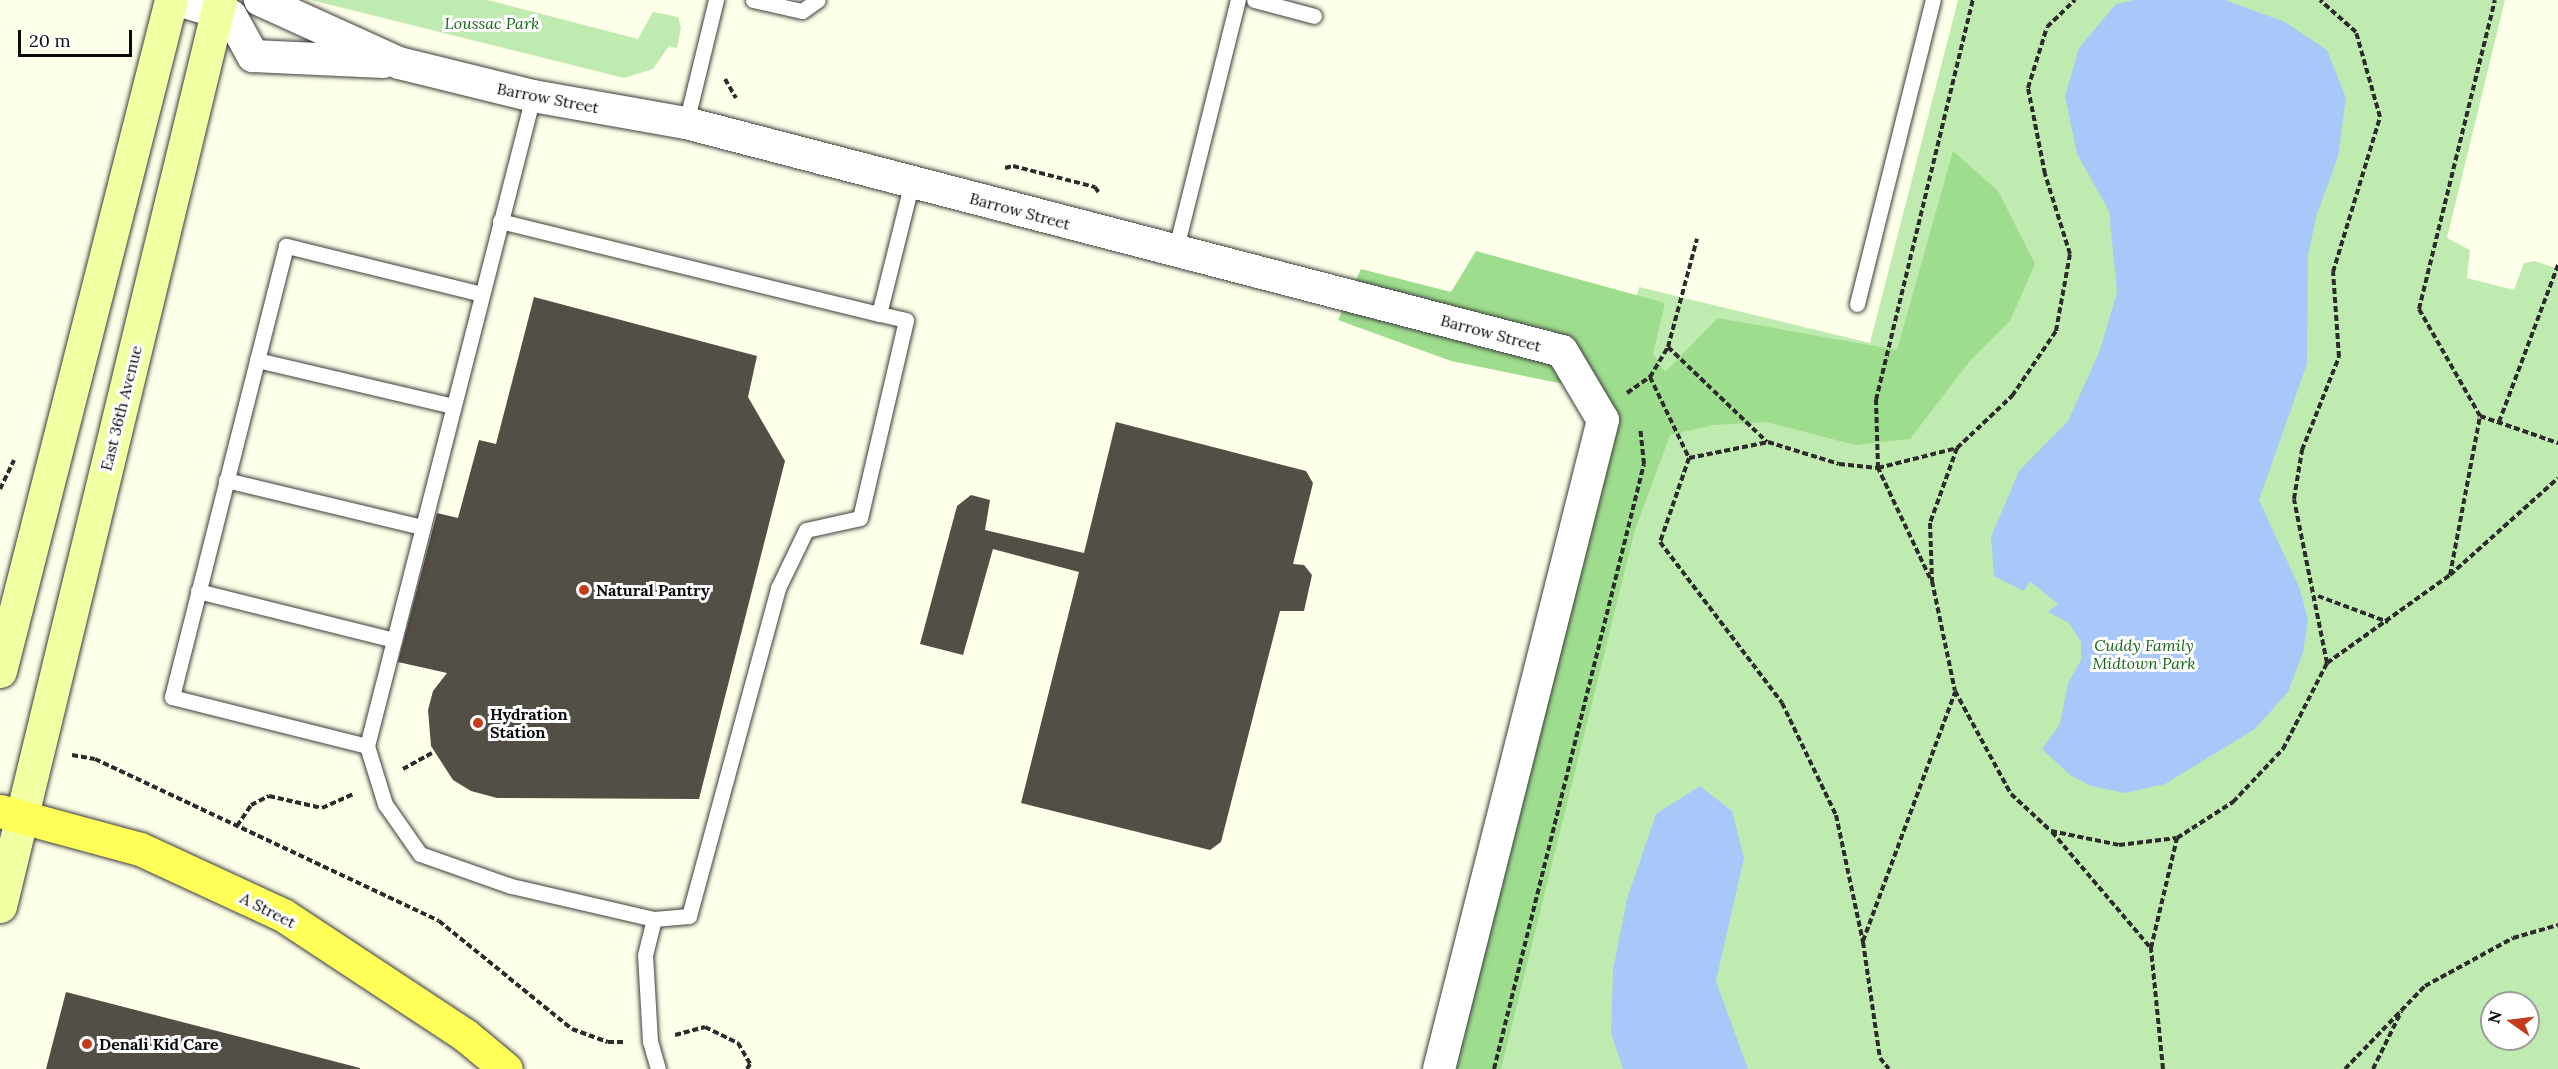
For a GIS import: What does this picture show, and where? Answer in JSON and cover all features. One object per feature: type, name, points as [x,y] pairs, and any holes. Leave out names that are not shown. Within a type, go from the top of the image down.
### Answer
[{"type":"main road","points":[[0,671],[171,0]]},
{"type":"main road","name":"East 36th Avenue","points":[[0,906],[10,813],[39,751],[229,7]]},
{"type":"main road","name":"A Street","points":[[10,813],[140,849],[283,915],[465,1035],[506,1069]]},
{"type":"street","points":[[178,0],[229,7]]},
{"type":"street","name":"Barrow Street","points":[[260,0],[399,63],[533,96],[686,123],[1562,351],[1603,420]]},
{"type":"street","name":"Barrow Street","points":[[229,7],[253,56],[399,63]]},
{"type":"street","points":[[1439,1069],[1603,420]]},
{"type":"lane","points":[[686,123],[716,0]]},
{"type":"lane","points":[[753,0],[802,10],[818,0]]},
{"type":"lane","points":[[1175,252],[1238,0]]},
{"type":"lane","points":[[1254,0],[1314,16]]},
{"type":"lane","points":[[1857,304],[1933,0]]},
{"type":"lane","points":[[500,221],[906,320],[860,518],[806,530],[778,588],[689,916],[654,919],[511,886],[420,854],[385,804],[367,746],[500,221],[533,96]]},
{"type":"lane","points":[[879,314],[912,182]]},
{"type":"lane","points":[[367,746],[172,698],[226,480],[286,246],[482,294]]},
{"type":"lane","points":[[257,360],[453,406]]},
{"type":"lane","points":[[226,480],[422,527]]},
{"type":"lane","points":[[198,591],[394,640]]},
{"type":"lane","points":[[654,919],[645,955],[650,1041],[658,1069]]},
{"type":"path","points":[[1932,581],[1878,468],[1876,400],[1973,0]]},
{"type":"path","points":[[2075,0],[2047,27],[2028,88],[2045,174],[2070,254],[2056,331],[2012,396],[1957,448],[1930,523],[1932,581],[1955,691],[2011,794],[2051,831],[2151,948]]},
{"type":"path","points":[[2320,0],[2356,32],[2380,117],[2333,272],[2339,357],[2302,450],[2294,499],[2317,596],[2327,663]]},
{"type":"path","points":[[2450,575],[2480,416],[2420,309],[2495,0]]},
{"type":"path","points":[[723,76],[741,103]]},
{"type":"path","points":[[997,171],[1013,166],[1095,187],[1101,195]]},
{"type":"path","points":[[1603,420],[1629,391],[1650,377],[1668,347],[1696,239]]},
{"type":"path","points":[[2499,422],[2558,265]]},
{"type":"path","points":[[1668,347],[1768,442],[1839,464],[1878,468],[1957,448]]},
{"type":"path","points":[[1650,377],[1689,458],[1660,542],[1782,703],[1836,815],[1863,942],[1880,1059],[1889,1069]]},
{"type":"path","points":[[1623,381],[1632,400]]},
{"type":"path","points":[[2480,416],[2558,443]]},
{"type":"path","points":[[1494,1069],[1644,464],[1637,418]]},
{"type":"path","points":[[1689,458],[1768,442]]},
{"type":"path","points":[[2051,831],[2119,845],[2177,838],[2233,802],[2283,749],[2327,663],[2388,622],[2450,575],[2558,478]]},
{"type":"path","points":[[2317,596],[2388,622]]},
{"type":"path","points":[[1863,942],[1955,691]]},
{"type":"path","points":[[39,751],[95,759],[439,921],[572,1029],[608,1042],[650,1041],[705,1028],[738,1043],[750,1064],[747,1069]]},
{"type":"path","points":[[237,826],[250,806],[269,796],[322,808],[432,753]]},
{"type":"path","points":[[2163,1069],[2151,948],[2177,838]]},
{"type":"path","points":[[2345,1069],[2425,986],[2513,938],[2558,925]]},
{"type":"path","points":[[2373,1069],[2403,1008]]},
{"type":"green space","name":"Loussac Park","points":[[311,0],[488,0],[638,39],[653,12],[678,17],[681,28],[677,48],[669,46],[653,69],[624,78]]},
{"type":"green space","name":"Cuddy Family Midtown Park","points":[[1958,0],[2505,0],[2447,238],[2470,250],[2467,278],[2514,290],[2524,263],[2535,261],[2558,269],[2558,1069],[1446,1069],[1639,287],[1870,343]]},
{"type":"green space","points":[[1953,151],[1998,191],[2035,264],[2010,321],[1969,362],[1910,439],[1855,445],[1766,422],[1714,425],[1670,435],[1635,530],[1501,1069],[1457,1069],[1612,415],[1593,390],[1451,361],[1338,320],[1361,269],[1451,292],[1476,251],[1665,303],[1653,354],[1665,372],[1718,318],[1897,350]]},
{"type":"water","points":[[2134,0],[2225,0],[2285,22],[2327,50],[2346,98],[2338,157],[2316,217],[2308,256],[2307,364],[2259,500],[2300,589],[2308,620],[2303,653],[2288,692],[2255,729],[2165,784],[2125,793],[2091,786],[2070,775],[2042,749],[2060,724],[2068,683],[2081,660],[2081,642],[2069,623],[2048,612],[2058,604],[2030,581],[2024,591],[1994,576],[1991,537],[2019,471],[2068,421],[2100,350],[2117,292],[2109,211],[2077,154],[2065,96],[2079,48],[2116,4]]},
{"type":"water","points":[[1700,786],[1732,811],[1744,858],[1716,981],[1748,1069],[1623,1069],[1611,1033],[1613,970],[1627,899],[1656,814]]},
{"type":"building","name":"Natural Pantry","points":[[534,297],[757,356],[748,397],[785,461],[699,799],[497,798],[471,791],[453,780],[431,746],[428,710],[433,691],[447,673],[398,662],[437,513],[458,518],[479,440],[496,444]]},
{"type":"building","points":[[1116,422],[1306,471],[1313,483],[1293,564],[1304,565],[1312,575],[1304,611],[1280,611],[1221,842],[1210,850],[1021,803],[1079,572],[993,549],[963,655],[920,644],[957,506],[971,495],[990,500],[985,530],[1084,553]]},
{"type":"building","points":[[66,992],[360,1068],[360,1069],[46,1069]]},
{"type":"place","name":"Natural Pantry","points":[[584,590]]},
{"type":"place","name":"Hydration Station","points":[[478,723]]},
{"type":"place","name":"Denali Kid Care","points":[[87,1044]]}]
